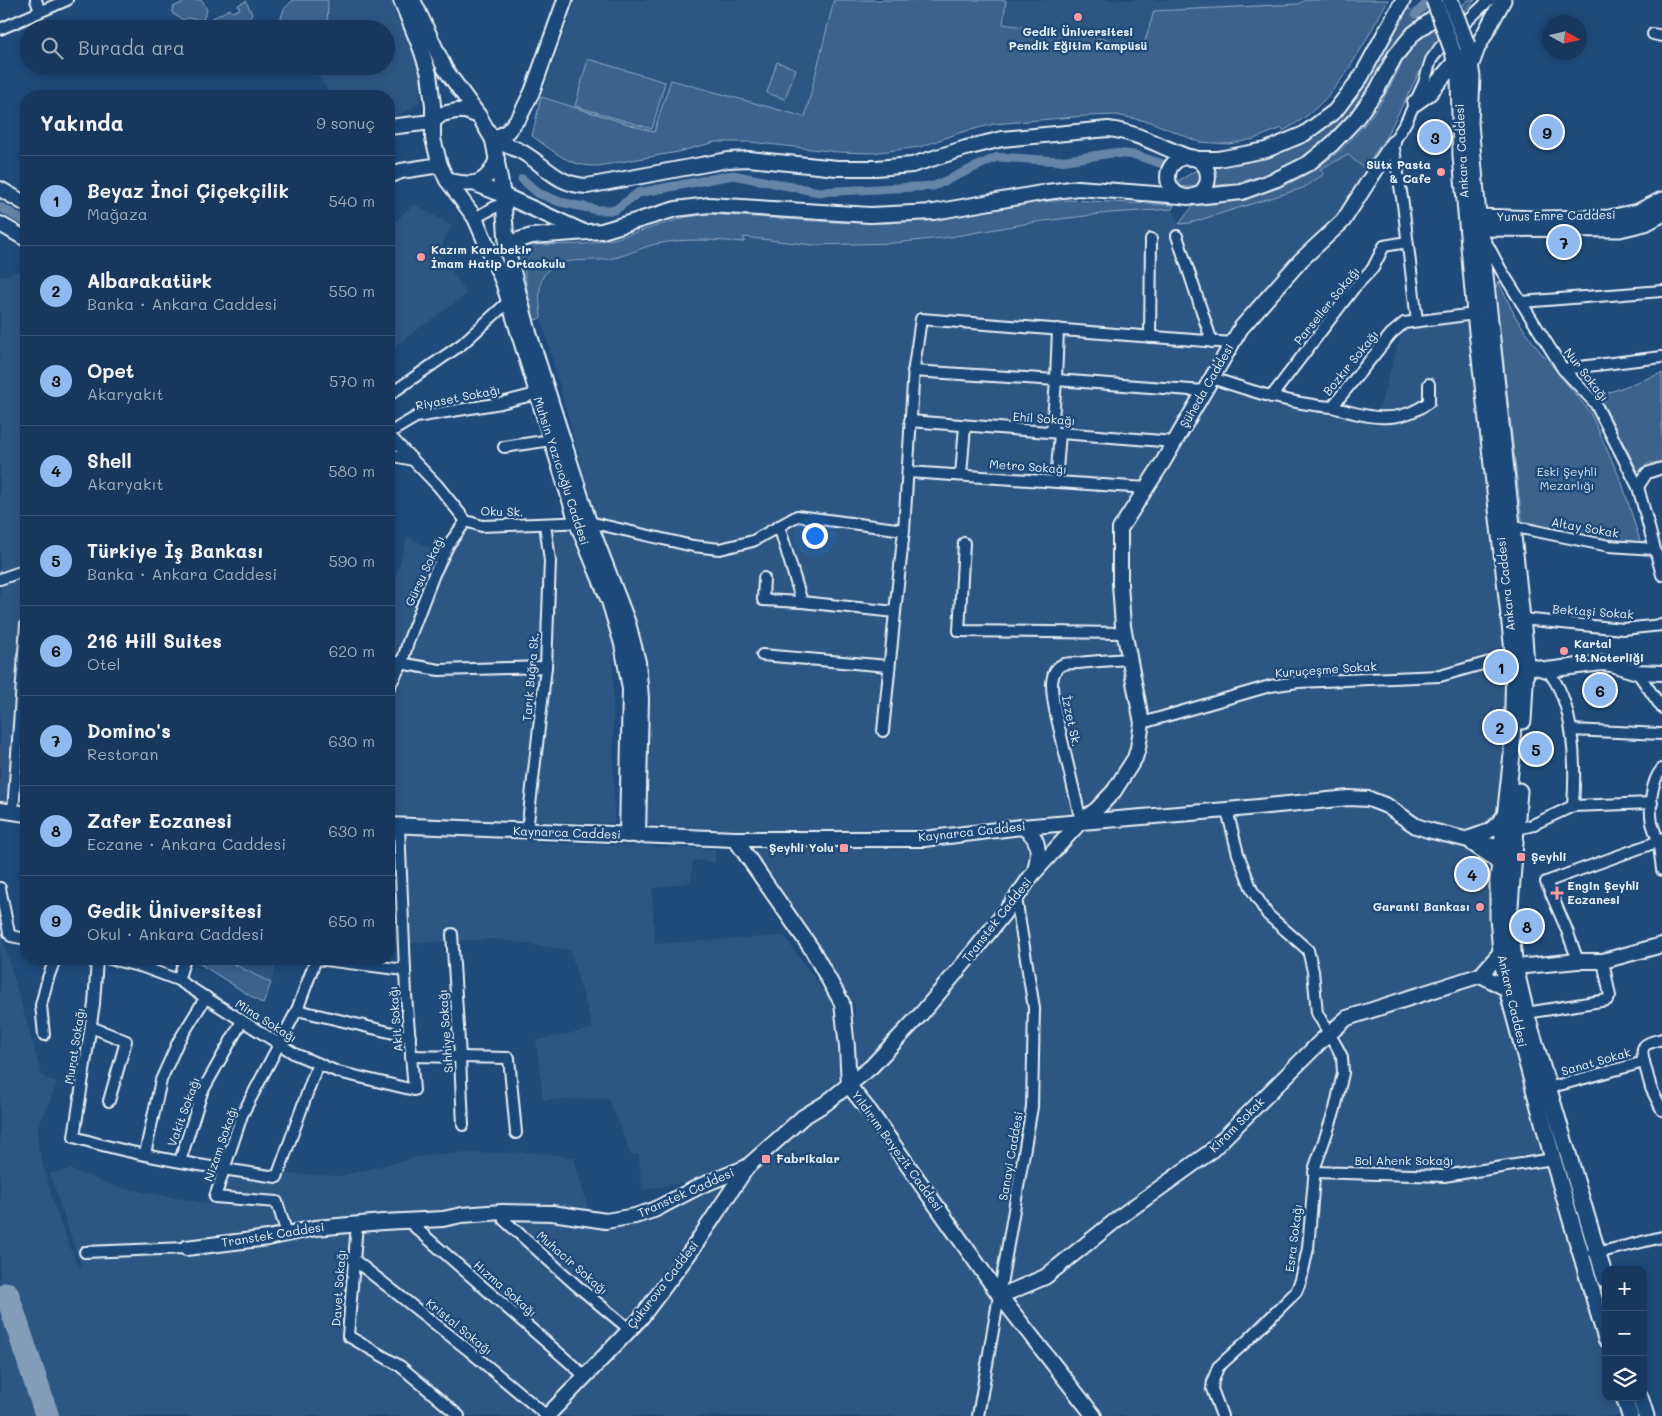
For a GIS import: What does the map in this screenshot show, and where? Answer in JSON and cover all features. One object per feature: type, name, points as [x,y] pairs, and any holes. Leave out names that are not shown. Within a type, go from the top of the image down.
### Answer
[{"type":"main road","name":"Ankara Caddesi","points":[[1434,0],[1462,56]]},
{"type":"main road","name":"Ankara Caddesi","points":[[1450,0],[1462,56],[1459,78],[1461,156],[1485,275],[1522,620],[1516,829],[1499,864],[1498,918],[1501,952],[1507,988],[1553,1159],[1602,1326]]},
{"type":"main road","points":[[1415,102],[1429,93],[1462,56],[1477,48],[1503,0]]},
{"type":"main road","name":"Yunus Emre Caddesi","points":[[1474,223],[1539,219],[1609,218],[1638,212],[1662,200]]},
{"type":"main road","name":"Yunus Emre Caddesi","points":[[1474,223],[1620,229],[1661,217]]},
{"type":"main road","name":"Ankara Caddesi","points":[[1474,223],[1475,314],[1520,662],[1506,813],[1509,919],[1515,967],[1526,1013],[1602,1267]]},
{"type":"main road","points":[[1625,1401],[1630,1416]]},
{"type":"main road","points":[[1641,1401],[1646,1416]]},
{"type":"street","points":[[36,0],[40,11]]},
{"type":"street","points":[[0,29],[67,0]]},
{"type":"street","name":"Muhsin Yazıcıoğlu Caddesi","points":[[401,0],[429,74],[433,105],[432,122],[435,150],[440,165],[447,180],[475,218],[503,282],[550,440],[583,522],[628,623],[638,662],[641,698],[632,836]]},
{"type":"street","name":"Muhsin Yazıcıoğlu Caddesi","points":[[413,0],[445,69],[479,116],[493,140],[497,159],[500,200],[507,248],[529,333],[583,522]]},
{"type":"street","points":[[493,140],[508,131],[520,116],[532,92],[565,0]]},
{"type":"street","points":[[1188,196],[1172,188],[1169,182],[1170,170],[1178,160],[1194,158],[1218,160],[1266,150],[1304,134],[1335,111],[1361,77],[1403,0]]},
{"type":"street","points":[[507,248],[515,241],[532,236],[585,232],[617,227],[676,209],[709,205],[870,215],[934,212],[1078,188],[1188,196],[1242,192],[1309,163],[1332,144],[1356,119],[1377,90],[1395,56],[1413,34],[1446,10],[1454,0]]},
{"type":"street","name":"Şüheda Caddesi","points":[[1081,821],[1096,810],[1124,778],[1135,758],[1142,723],[1124,633],[1120,584],[1120,529],[1175,442],[1241,328],[1301,260],[1343,220],[1406,122],[1424,83],[1430,60],[1441,46],[1489,0]]},
{"type":"street","points":[[395,126],[432,122],[442,114],[456,110],[479,116]]},
{"type":"street","points":[[493,140],[522,152],[558,178],[573,185],[587,186],[728,160],[772,161],[837,168],[876,168],[912,165],[1002,139],[1108,129],[1122,130],[1194,158],[1206,169],[1208,182],[1205,188],[1188,196]]},
{"type":"street","points":[[1393,143],[1403,204],[1417,321]]},
{"type":"street","points":[[476,184],[489,174],[497,159]]},
{"type":"street","points":[[395,174],[440,165]]},
{"type":"street","points":[[447,180],[460,184],[476,184],[500,200],[585,232]]},
{"type":"street","points":[[0,189],[20,201]]},
{"type":"street","points":[[482,214],[500,200]]},
{"type":"street","name":"Nur Sokağı","points":[[1474,223],[1563,370],[1595,403],[1638,486],[1662,575]]},
{"type":"street","points":[[0,224],[20,236]]},
{"type":"street","points":[[1177,236],[1212,342]]},
{"type":"street","points":[[1150,238],[1150,337]]},
{"type":"street","name":"Parseller Sokağı","points":[[1271,397],[1354,288],[1373,268],[1384,246],[1407,242]]},
{"type":"street","points":[[1485,275],[1492,267],[1501,270]]},
{"type":"street","points":[[1521,302],[1662,290]]},
{"type":"street","points":[[395,391],[462,344],[508,302]]},
{"type":"street","name":"Bozkır Sokağı","points":[[1429,384],[1429,402],[1418,410],[1403,416],[1375,418],[1332,407],[1391,334],[1404,323],[1475,314]]},
{"type":"street","points":[[883,731],[888,666],[904,530],[913,371],[921,319],[1232,343]]},
{"type":"street","points":[[1056,482],[1058,329]]},
{"type":"street","points":[[1563,370],[1662,358]]},
{"type":"street","points":[[913,371],[1204,391]]},
{"type":"street","points":[[1212,378],[1271,397],[1308,405],[1332,407]]},
{"type":"street","name":"Riyaset Sokağı","points":[[395,430],[416,417],[501,403],[536,394]]},
{"type":"street","name":"Ehil Sokağı","points":[[910,421],[1175,442]]},
{"type":"street","points":[[961,475],[965,426]]},
{"type":"street","name":"Oku Sk.","points":[[395,440],[438,486],[466,521],[482,526],[583,522],[693,546],[720,549],[752,541],[797,516],[904,530]]},
{"type":"street","points":[[504,446],[550,440]]},
{"type":"street","points":[[395,456],[413,460]]},
{"type":"street","points":[[1638,486],[1647,473],[1662,468]]},
{"type":"street","name":"Metro Sokağı","points":[[908,472],[1146,488]]},
{"type":"street","name":"Gürsu Sokağı","points":[[395,676],[402,663],[434,574],[449,544],[466,521]]},
{"type":"street","name":"Tarık Buğra Sk.","points":[[527,831],[546,667],[550,561],[545,524]]},
{"type":"street","points":[[779,526],[802,602]]},
{"type":"street","name":"Altay Sokak","points":[[1511,526],[1609,546],[1654,549]]},
{"type":"street","points":[[964,543],[960,632],[1124,633]]},
{"type":"street","points":[[0,579],[20,572]]},
{"type":"street","points":[[764,578],[763,600],[802,602],[895,612]]},
{"type":"street","name":"Bektaşi Sokak","points":[[1522,620],[1623,629],[1662,625]]},
{"type":"street","points":[[762,655],[888,666]]},
{"type":"street","name":"Kuruçeşme Sokak","points":[[1142,723],[1270,686],[1298,682],[1440,676],[1508,659],[1520,662]]},
{"type":"street","name":"İzzet Sk.","points":[[1081,821],[1052,695],[1053,679],[1056,671],[1062,665],[1100,660],[1130,660]]},
{"type":"street","points":[[395,662],[439,670],[546,667]]},
{"type":"street","points":[[1520,662],[1547,670],[1602,663],[1637,672],[1662,673]]},
{"type":"street","points":[[1547,670],[1555,679],[1561,692],[1571,730],[1575,780],[1574,806]]},
{"type":"street","points":[[1637,672],[1662,708]]},
{"type":"street","points":[[13,812],[20,711]]},
{"type":"street","points":[[1571,730],[1662,734]]},
{"type":"street","points":[[1662,769],[1654,784],[1652,804],[1652,821],[1660,841],[1662,870]]},
{"type":"street","name":"Kaynarca Caddesi","points":[[395,826],[734,839],[924,839],[1081,821],[1227,810],[1349,798],[1369,799],[1386,806],[1416,826],[1507,848]]},
{"type":"street","points":[[1516,829],[1530,826],[1574,806],[1652,804]]},
{"type":"street","name":"Esra Sokağı","points":[[1222,1416],[1212,1389],[1212,1381],[1218,1366],[1249,1339],[1296,1292],[1301,1280],[1308,1248],[1314,1172],[1321,1144],[1335,1109],[1343,1073],[1342,1057],[1338,1047],[1328,1034],[1317,1013],[1308,950],[1268,915],[1252,890],[1238,854],[1227,810]]},
{"type":"street","points":[[1466,839],[1490,831],[1506,813]]},
{"type":"street","name":"Transtek Caddesi","points":[[85,1252],[186,1248],[268,1238],[315,1228],[409,1222],[502,1212],[552,1213],[606,1221],[627,1218],[654,1210],[700,1186],[747,1166],[802,1117],[849,1086],[871,1067],[922,1013],[1016,898],[1032,875],[1081,821]]},
{"type":"street","points":[[1021,827],[1033,834],[1038,847],[1038,860],[1032,875]]},
{"type":"street","name":"Akit Sokağı","points":[[395,839],[414,1090]]},
{"type":"street","name":"Yıldırım Bayezit Caddesi","points":[[734,839],[811,948],[842,1003],[849,1086],[871,1113],[1000,1296],[1094,1416]]},
{"type":"street","points":[[1466,839],[1491,856],[1499,864]]},
{"type":"street","points":[[1578,961],[1546,882],[1660,841]]},
{"type":"street","points":[[0,888],[9,934],[20,937]]},
{"type":"street","name":"Sanayi Caddesi","points":[[978,1416],[1032,1107],[1034,1008],[1016,898]]},
{"type":"street","name":"Sıhhiye Sokağı","points":[[452,934],[463,1126]]},
{"type":"street","points":[[1515,967],[1578,961],[1603,961],[1662,945]]},
{"type":"street","points":[[1501,952],[1481,975],[1507,988]]},
{"type":"street","points":[[1526,1013],[1607,1000],[1610,996],[1603,961]]},
{"type":"street","points":[[44,1035],[41,1005],[53,965]]},
{"type":"street","name":"Murat Sokağı","points":[[97,965],[91,1027],[74,1137],[100,1145],[145,1154]]},
{"type":"street","name":"Mina Sokağı","points":[[135,965],[178,980],[295,1054],[338,1072],[414,1090]]},
{"type":"street","points":[[178,980],[183,965]]},
{"type":"street","name":"Nizam Sokağı","points":[[287,1234],[277,1202],[215,1197],[242,1115],[297,1010],[315,965]]},
{"type":"street","name":"Nizam Sokağı","points":[[365,965],[405,970]]},
{"type":"street","name":"Kiram Sokak","points":[[1000,1296],[1045,1277],[1125,1213],[1210,1152],[1328,1034],[1347,1018],[1481,975]]},
{"type":"street","name":"Vakit Sokağı","points":[[145,1154],[162,1080],[178,1042],[206,997]]},
{"type":"street","points":[[297,1010],[410,1037]]},
{"type":"street","name":"Vakit Sokağı","points":[[180,1161],[202,1092],[242,1020]]},
{"type":"street","points":[[91,1027],[126,1041],[109,1101]]},
{"type":"street","name":"Sanat Sokak","points":[[1548,1088],[1644,1062],[1642,1052],[1645,1044],[1662,1039]]},
{"type":"street","points":[[411,1056],[509,1058],[516,1133]]},
{"type":"street","points":[[1644,1062],[1651,1088],[1662,1110]]},
{"type":"street","points":[[145,1154],[225,1169],[276,1176],[318,1063]]},
{"type":"street","name":"Bol Ahenk Sokağı","points":[[1314,1172],[1444,1176],[1553,1159]]},
{"type":"street","name":"Çukurova Caddesi","points":[[547,1416],[640,1319],[691,1251],[747,1166]]},
{"type":"street","name":"Muhacir Sokağı","points":[[502,1212],[504,1220],[576,1285],[630,1329]]},
{"type":"street","name":"Hızma Sokağı","points":[[409,1222],[584,1376]]},
{"type":"street","name":"Davet Sokağı","points":[[356,1224],[348,1336],[400,1366],[459,1416]]},
{"type":"street","points":[[1579,1248],[1598,1253],[1662,1237]]},
{"type":"street","name":"Kristal Sokağı","points":[[353,1259],[467,1349],[547,1416]]},
{"type":"shaded area","points":[[328,0],[397,0],[419,60],[423,81],[419,102],[411,109],[395,116],[395,90],[328,90],[317,75],[395,75],[395,20],[327,20]]},
{"type":"shaded area","points":[[576,0],[834,0],[805,117],[672,80],[655,133],[541,97]]},
{"type":"shaded area","name":"Gedik Üniversitesi Pendik Eğitim Kampüsü","points":[[1006,0],[1305,0],[1299,4],[1144,45],[1003,24]]},
{"type":"shaded area","points":[[1348,155],[1377,177],[1348,223],[1241,337],[1215,389],[1374,425],[1403,328],[1471,323],[1509,653],[1503,992],[1602,1336],[1602,1401],[1620,1401],[1625,1416],[0,1416],[0,930],[42,1076],[57,1083],[38,1128],[38,1147],[54,1205],[75,1261],[82,1269],[50,1174],[70,1169],[116,1187],[210,1204],[217,1171],[340,1176],[432,1154],[533,1152],[574,1158],[590,1215],[648,1207],[698,1180],[642,1190],[639,1154],[631,1155],[609,1099],[543,1100],[536,1040],[593,1029],[570,950],[492,939],[395,944],[395,823],[534,842],[715,849],[715,862],[693,860],[691,882],[652,889],[655,944],[784,936],[834,1005],[840,1084],[854,1073],[855,1005],[736,831],[644,824],[647,676],[638,636],[600,533],[541,318],[540,289],[546,272],[560,263],[609,259],[655,244],[690,239],[743,242],[743,237],[813,245],[894,243],[950,237],[1036,222],[1109,213],[1172,209],[1179,224],[1190,223],[1323,173],[1320,170]]},
{"type":"shaded area","name":"Kazım Karabekir İmam Hatip Ortaokulu","points":[[414,204],[452,226],[445,237],[440,254],[467,294],[395,346],[395,221]]},
{"type":"shaded area","points":[[20,271],[20,807],[0,803],[0,277]]},
{"type":"shaded area","points":[[458,524],[486,534],[570,528],[613,634],[614,823],[395,818],[395,577],[408,537],[439,552]]},
{"type":"shaded area","points":[[201,965],[277,965],[263,1004]]},
{"type":"green space","points":[[188,0],[202,0],[207,10],[203,20],[187,18],[183,20],[173,14],[173,7]]},
{"type":"green space","points":[[293,0],[328,0],[327,20],[280,20],[284,9]]},
{"type":"green space","points":[[834,0],[1006,0],[1003,24],[1144,45],[1154,11],[1299,4],[1305,0],[1388,0],[1357,56],[1333,90],[1318,106],[1283,131],[1282,128],[1254,139],[1229,144],[1199,142],[1151,122],[1116,115],[1085,116],[994,124],[959,133],[920,147],[871,153],[838,152],[750,142],[715,142],[678,152],[598,166],[588,166],[570,161],[555,153],[532,136],[541,97],[654,132],[671,80],[805,117]]},
{"type":"green space","points":[[1468,0],[1475,0],[1438,41],[1386,137],[1364,168],[1348,155],[1320,169],[1324,174],[1303,188],[1190,223],[1179,224],[1193,206],[1222,203],[1276,189],[1300,178],[1323,164],[1344,147],[1363,126],[1381,102],[1402,63],[1418,41],[1429,30]]},
{"type":"green space","points":[[246,1],[252,14],[248,20],[209,20],[230,9],[232,12],[240,9],[238,5]]},
{"type":"green space","points":[[1406,5],[1419,18],[1390,50],[1354,112],[1320,144],[1281,168],[1239,182],[1217,186],[1170,186],[1205,165],[1241,164],[1271,156],[1299,143],[1330,123]]},
{"type":"green space","points":[[588,59],[665,82],[652,129],[575,106]]},
{"type":"green space","points":[[777,62],[796,69],[785,99],[767,93]]},
{"type":"green space","points":[[1069,200],[1174,205],[1172,209],[1109,213],[1036,222],[950,237],[894,243],[813,245],[744,237],[744,242],[689,240],[667,242],[614,258],[568,262],[554,266],[544,275],[540,287],[541,318],[532,321],[521,250],[527,245],[585,244],[617,238],[686,217],[710,214],[832,222],[889,223],[1037,202]]},
{"type":"green space","name":"Eski Şeyhli Mezarlığı","points":[[1498,281],[1515,316],[1534,344],[1590,412],[1622,483],[1641,544],[1627,544],[1522,521],[1495,290]]},
{"type":"green space","name":"Eski Şeyhli Mezarlığı","points":[[1662,373],[1662,462],[1649,463],[1638,471],[1599,396]]},
{"type":"green space","points":[[202,965],[236,965],[271,983],[263,1004]]},
{"type":"waterway","points":[[1416,14],[1430,0]]},
{"type":"waterway","points":[[522,179],[538,193],[560,202],[598,210],[615,210],[638,193],[733,175],[819,192],[934,186],[997,157],[1060,161],[1112,153],[1135,155],[1169,166]]},
{"type":"waterway","points":[[0,207],[20,219]]},
{"type":"taxiway","points":[[7,1294],[47,1416]]},
{"type":"place","name":"Gedik Üniversitesi Pendik Eğitim Kampüsü","points":[[1078,17]]},
{"type":"place","name":"Gedik Üniversitesi","points":[[1547,132]]},
{"type":"place","name":"Opet","points":[[1435,137]]},
{"type":"place","name":"Sütx Pasta & Cafe","points":[[1441,172]]},
{"type":"place","name":"Domino's","points":[[1564,242]]},
{"type":"place","name":"Kazım Karabekir İmam Hatip Ortaokulu","points":[[421,257]]},
{"type":"place","name":"Kartal 18.Noterliği","points":[[1564,651]]},
{"type":"place","name":"Beyaz İnci Çiçekçilik","points":[[1501,667]]},
{"type":"place","name":"216 Hill Suites","points":[[1600,690]]},
{"type":"place","name":"Albarakatürk","points":[[1500,727]]},
{"type":"place","name":"Türkiye İş Bankası","points":[[1536,749]]},
{"type":"place","name":"Şeyhli Yolu","points":[[844,848]]},
{"type":"place","name":"Şeyhli","points":[[1521,857]]},
{"type":"place","name":"Shell","points":[[1472,874]]},
{"type":"place","name":"Engin Şeyhli Eczanesi","points":[[1557,893]]},
{"type":"place","name":"Garanti Bankası","points":[[1480,907]]},
{"type":"place","name":"Zafer Eczanesi","points":[[1527,926]]},
{"type":"place","name":"Fabrikalar","points":[[766,1159]]}]
